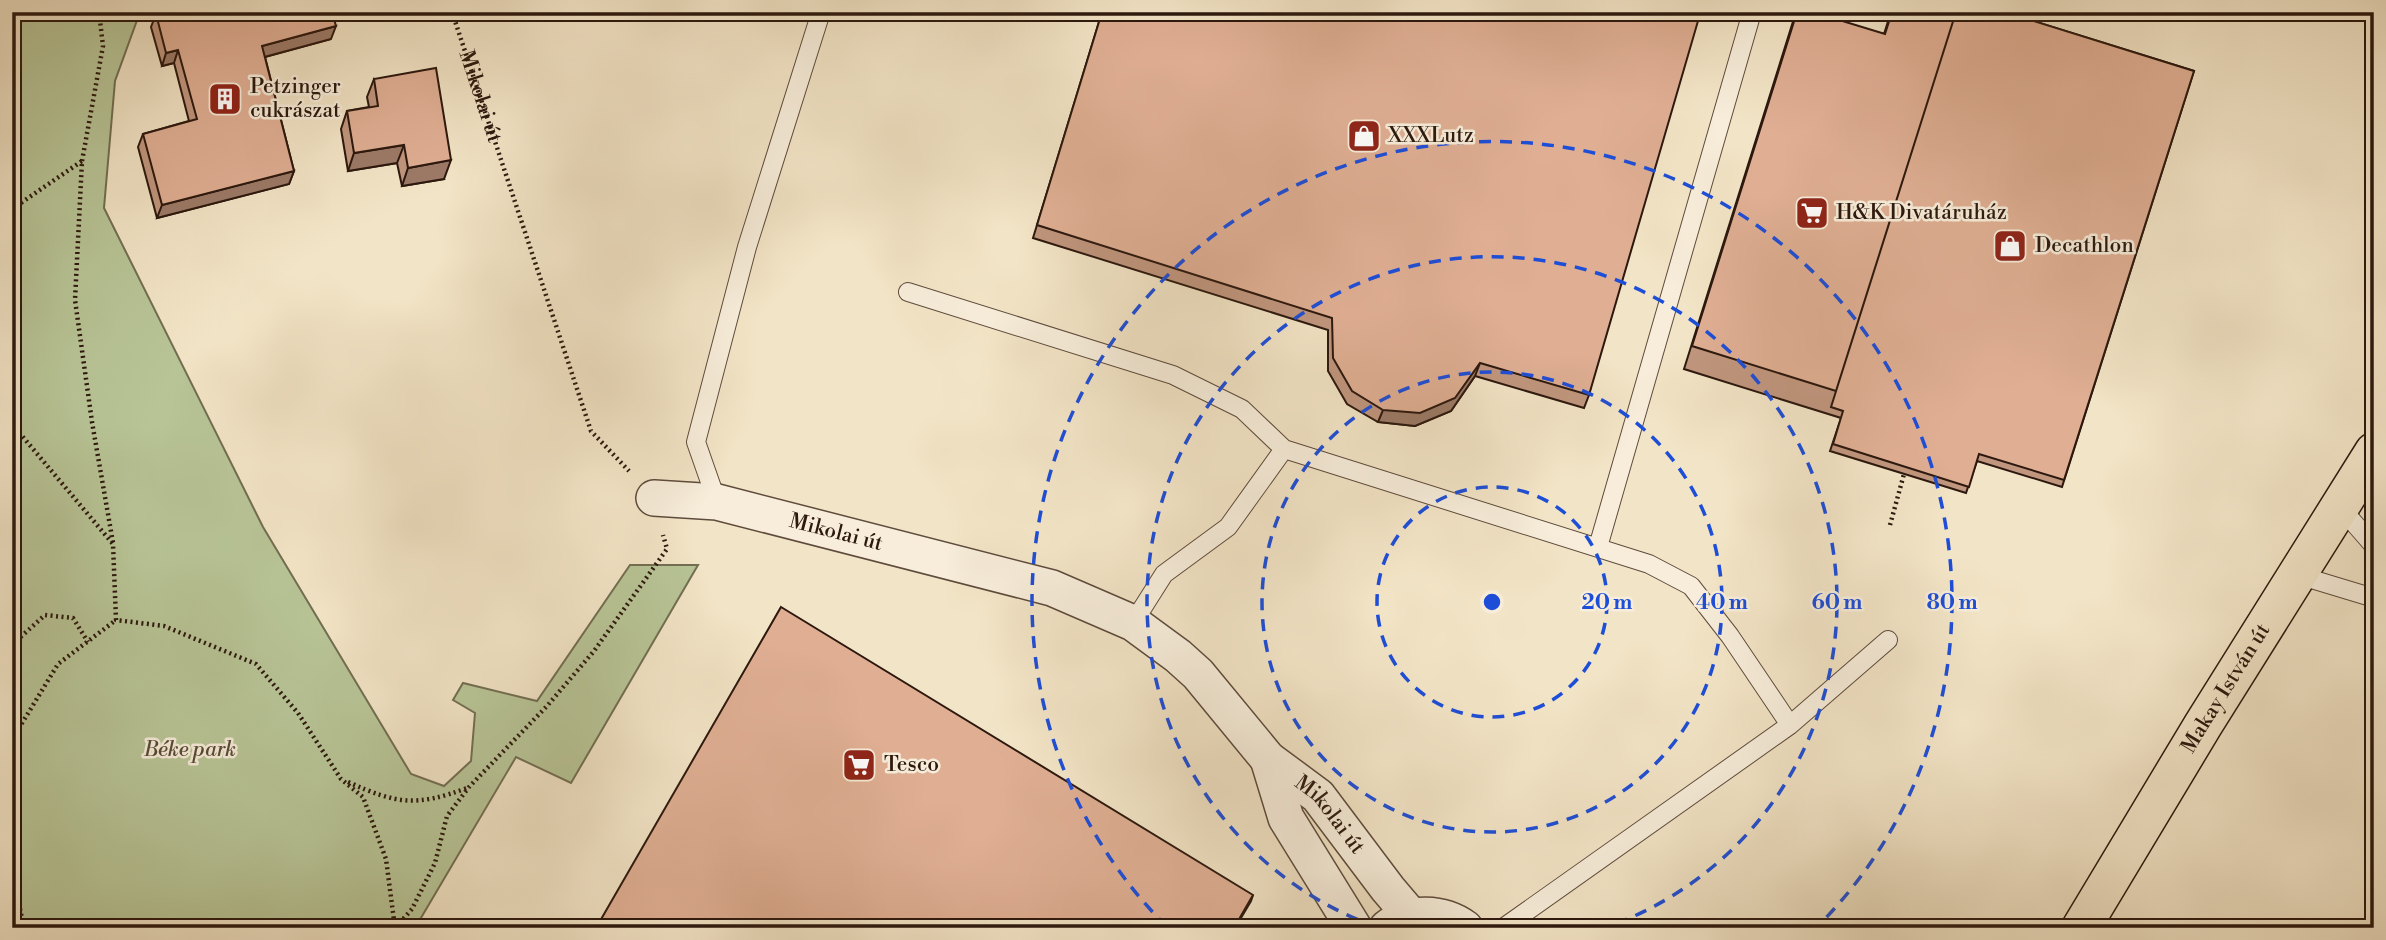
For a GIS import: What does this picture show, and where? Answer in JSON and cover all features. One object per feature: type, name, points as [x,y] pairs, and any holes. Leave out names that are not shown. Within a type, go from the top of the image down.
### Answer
[{"type":"main road","name":"Makay István út","points":[[2081,928],[2371,460]]},
{"type":"street","name":"Mikolai út","points":[[654,498],[717,502],[1052,588],[1133,623],[1198,674],[1268,759],[1318,796],[1388,889],[1399,922]]},
{"type":"street","points":[[1268,759],[1286,818],[1354,928]]},
{"type":"street","points":[[1399,922],[1434,915],[1456,921],[1465,928]]},
{"type":"lane","points":[[717,502],[696,442],[747,247],[821,12]]},
{"type":"lane","points":[[1598,547],[1752,12]]},
{"type":"lane","points":[[908,292],[1172,375],[1242,409],[1284,449],[1649,564],[1691,586],[1730,636],[1790,726]]},
{"type":"lane","points":[[1133,623],[1164,574],[1228,527],[1284,449]]},
{"type":"lane","points":[[2340,507],[2374,546]]},
{"type":"lane","points":[[2298,575],[2374,598]]},
{"type":"lane","points":[[1503,928],[1790,726],[1888,640]]},
{"type":"path","points":[[99,12],[103,46],[82,161],[75,300],[113,544],[116,620]]},
{"type":"path","name":"Mikolai út","points":[[452,12],[591,432],[654,498]]},
{"type":"path","points":[[12,209],[82,161]]},
{"type":"path","points":[[12,424],[113,544]]},
{"type":"path","points":[[1890,525],[1903,474]]},
{"type":"path","points":[[395,927],[412,909],[435,863],[447,816],[469,787],[547,706],[586,660],[667,550],[654,498]]},
{"type":"path","points":[[12,740],[15,642],[45,615],[73,618],[88,642]]},
{"type":"path","points":[[12,740],[58,664],[116,620],[164,625],[256,664],[298,713],[341,779],[363,797],[386,859],[395,927]]},
{"type":"path","points":[[341,779],[387,799],[419,802],[469,787]]},
{"type":"path","points":[[12,871],[24,928]]},
{"type":"green space","name":"Béke park","points":[[12,12],[140,12],[115,81],[104,208],[263,527],[411,774],[444,786],[471,761],[475,713],[453,700],[463,683],[537,701],[630,565],[698,565],[571,783],[516,757],[415,928],[12,928]]},
{"type":"building","name":"Petzinger cukrászat","points":[[332,12],[336,26],[262,46],[294,171],[162,205],[143,134],[197,119],[178,50],[166,53],[156,14]]},
{"type":"building","name":"XXXLutz","points":[[1102,12],[1669,12],[1698,21],[1589,395],[1480,363],[1455,398],[1420,413],[1383,410],[1352,391],[1333,358],[1332,318],[1037,225]]},
{"type":"building","name":"H&K Divatáruház","points":[[1797,12],[1813,12],[1885,34],[1892,12],[1956,12],[1836,391],[1692,346]]},
{"type":"building","name":"Decathlon","points":[[1956,12],[2005,12],[2194,71],[2064,480],[1979,454],[1969,487],[1833,444],[1843,411],[1831,407]]},
{"type":"building","points":[[436,68],[451,160],[408,168],[404,145],[354,153],[347,111],[378,106],[374,79]]},
{"type":"building","name":"Tesco","points":[[781,607],[1253,895],[1234,928],[596,928]]},
{"type":"place","name":"Petzinger cukrászat","points":[[225,99]]},
{"type":"place","name":"XXXLutz","points":[[1364,136]]},
{"type":"place","name":"H&K Divatáruház","points":[[1812,213]]},
{"type":"place","name":"Decathlon","points":[[2010,246]]},
{"type":"place","name":"Tesco","points":[[859,765]]}]
